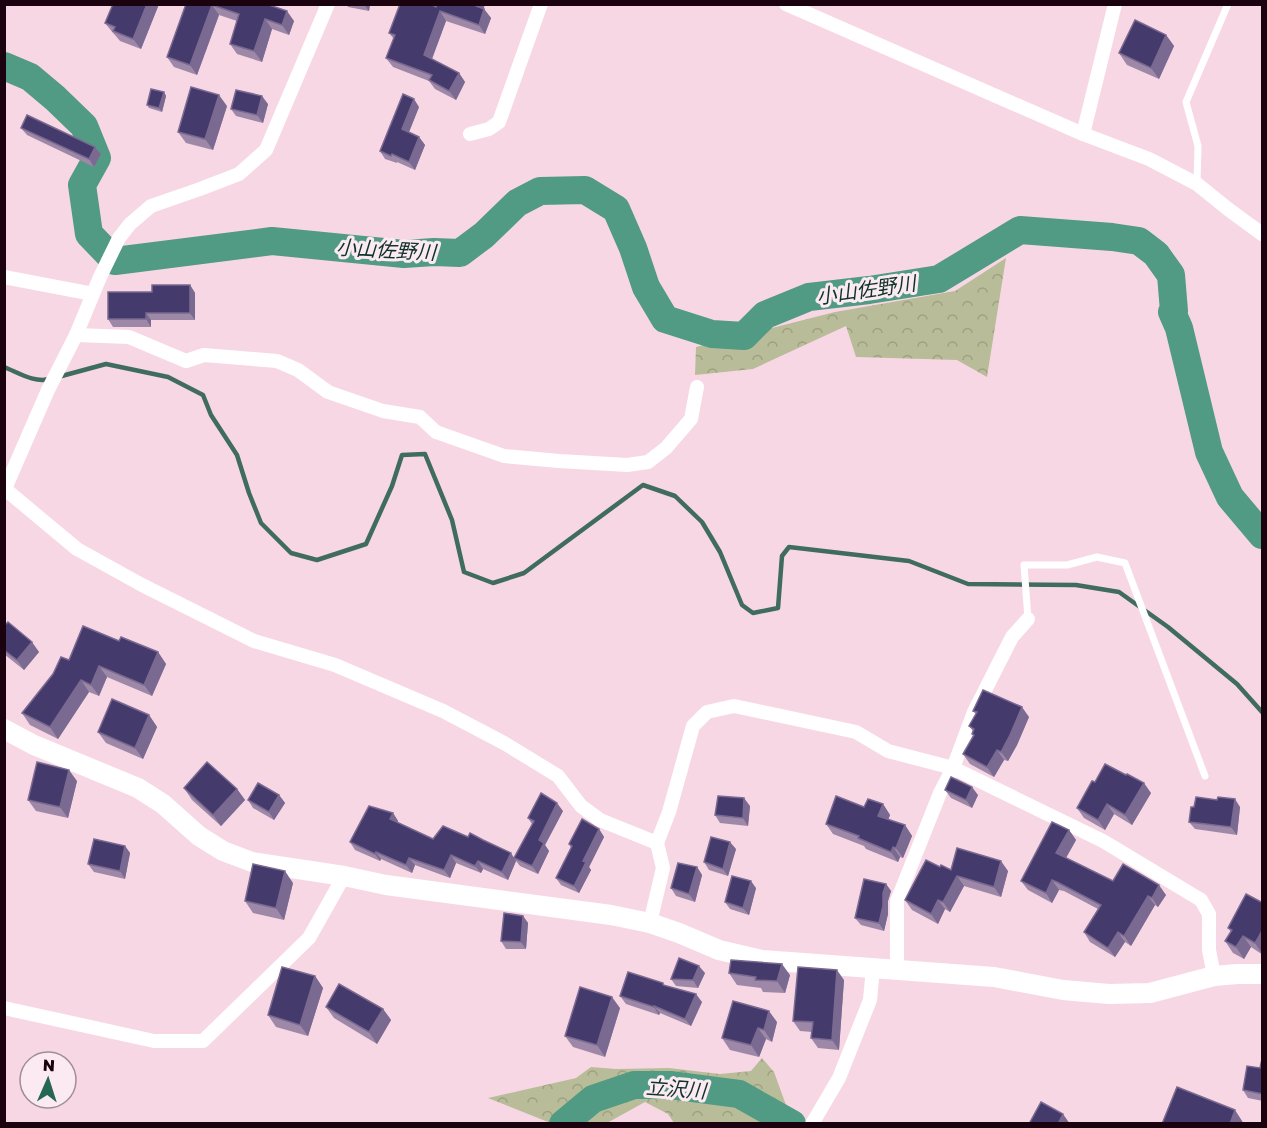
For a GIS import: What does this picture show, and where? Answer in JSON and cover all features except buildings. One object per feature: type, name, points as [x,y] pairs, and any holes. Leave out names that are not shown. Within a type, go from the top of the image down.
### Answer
[{"type":"street","points":[[328,4],[266,150],[239,174],[151,206],[130,224],[119,238],[76,335],[48,390],[5,490],[77,549],[142,585],[254,641],[334,665],[443,711],[504,743],[558,776],[581,806],[600,820],[657,843]]},
{"type":"street","points":[[470,134],[489,129],[499,122],[541,4]]},
{"type":"street","points":[[786,4],[1083,134],[1149,159],[1197,184],[1263,234]]},
{"type":"street","points":[[1083,134],[1115,4]]},
{"type":"street","points":[[4,277],[93,294]]},
{"type":"street","points":[[76,335],[129,337],[186,361],[204,355],[277,361],[298,370],[328,392],[383,411],[420,417],[436,432],[504,456],[559,461],[627,465],[648,462],[666,448],[691,419],[697,387]]},
{"type":"street","points":[[897,970],[897,901],[974,712],[1012,637],[1028,619]]},
{"type":"street","points":[[650,923],[663,868],[657,843],[669,812],[693,726],[706,712],[734,706],[856,732],[888,751],[953,768],[1103,841],[1202,900],[1209,914],[1209,950],[1214,976]]},
{"type":"street","points":[[4,729],[34,746],[138,788],[163,804],[199,836],[223,851],[252,862],[386,885],[611,915],[650,923],[719,950],[762,960],[994,977],[1063,990],[1109,994],[1150,993],[1214,976],[1263,974]]},
{"type":"street","points":[[4,1008],[153,1041],[203,1041],[309,938],[344,876]]},
{"type":"street","points":[[812,1124],[839,1078],[870,1000],[873,969]]},
{"type":"lane","points":[[1197,184],[1198,146],[1186,102],[1228,4]]},
{"type":"lane","points":[[1028,619],[1024,565],[1067,565],[1097,557],[1125,563],[1205,776]]},
{"type":"green space","points":[[1006,258],[987,377],[957,360],[856,357],[846,326],[753,369],[695,375],[696,347],[835,312],[955,291]]},
{"type":"green space","points":[[762,1058],[774,1072],[786,1105],[796,1123],[674,1123],[668,1114],[645,1102],[607,1123],[553,1124],[488,1098],[576,1078],[591,1067],[669,1068],[720,1074],[751,1071]]},
{"type":"waterway","name":"小山佐野川","points":[[4,66],[30,77],[84,126],[97,158],[82,185],[89,234],[115,261],[272,241],[404,254],[460,253],[484,235],[517,203],[540,191],[585,190],[616,209],[633,248],[646,287],[665,319],[712,334],[744,336],[765,315],[809,297],[939,279],[1020,230],[1139,241],[1156,254],[1171,275],[1174,311],[1172,312],[1179,328],[1209,452],[1230,497],[1262,535]]},
{"type":"waterway","points":[[58,377],[106,364],[168,377],[203,395],[211,415],[237,455],[261,523],[291,553],[317,560],[366,544],[392,486],[402,455],[425,454],[452,520],[464,572],[493,583],[524,573],[643,485],[675,496],[702,522],[720,552],[742,605],[753,613],[778,608],[782,556],[789,547],[909,561],[968,584],[1076,585],[1119,592],[1168,627],[1237,684],[1262,712]]},
{"type":"waterway","points":[[4,367],[32,379],[50,379]]},
{"type":"waterway","name":"立沢川","points":[[563,1124],[593,1099],[634,1085],[670,1085],[739,1094],[792,1124]]}]
